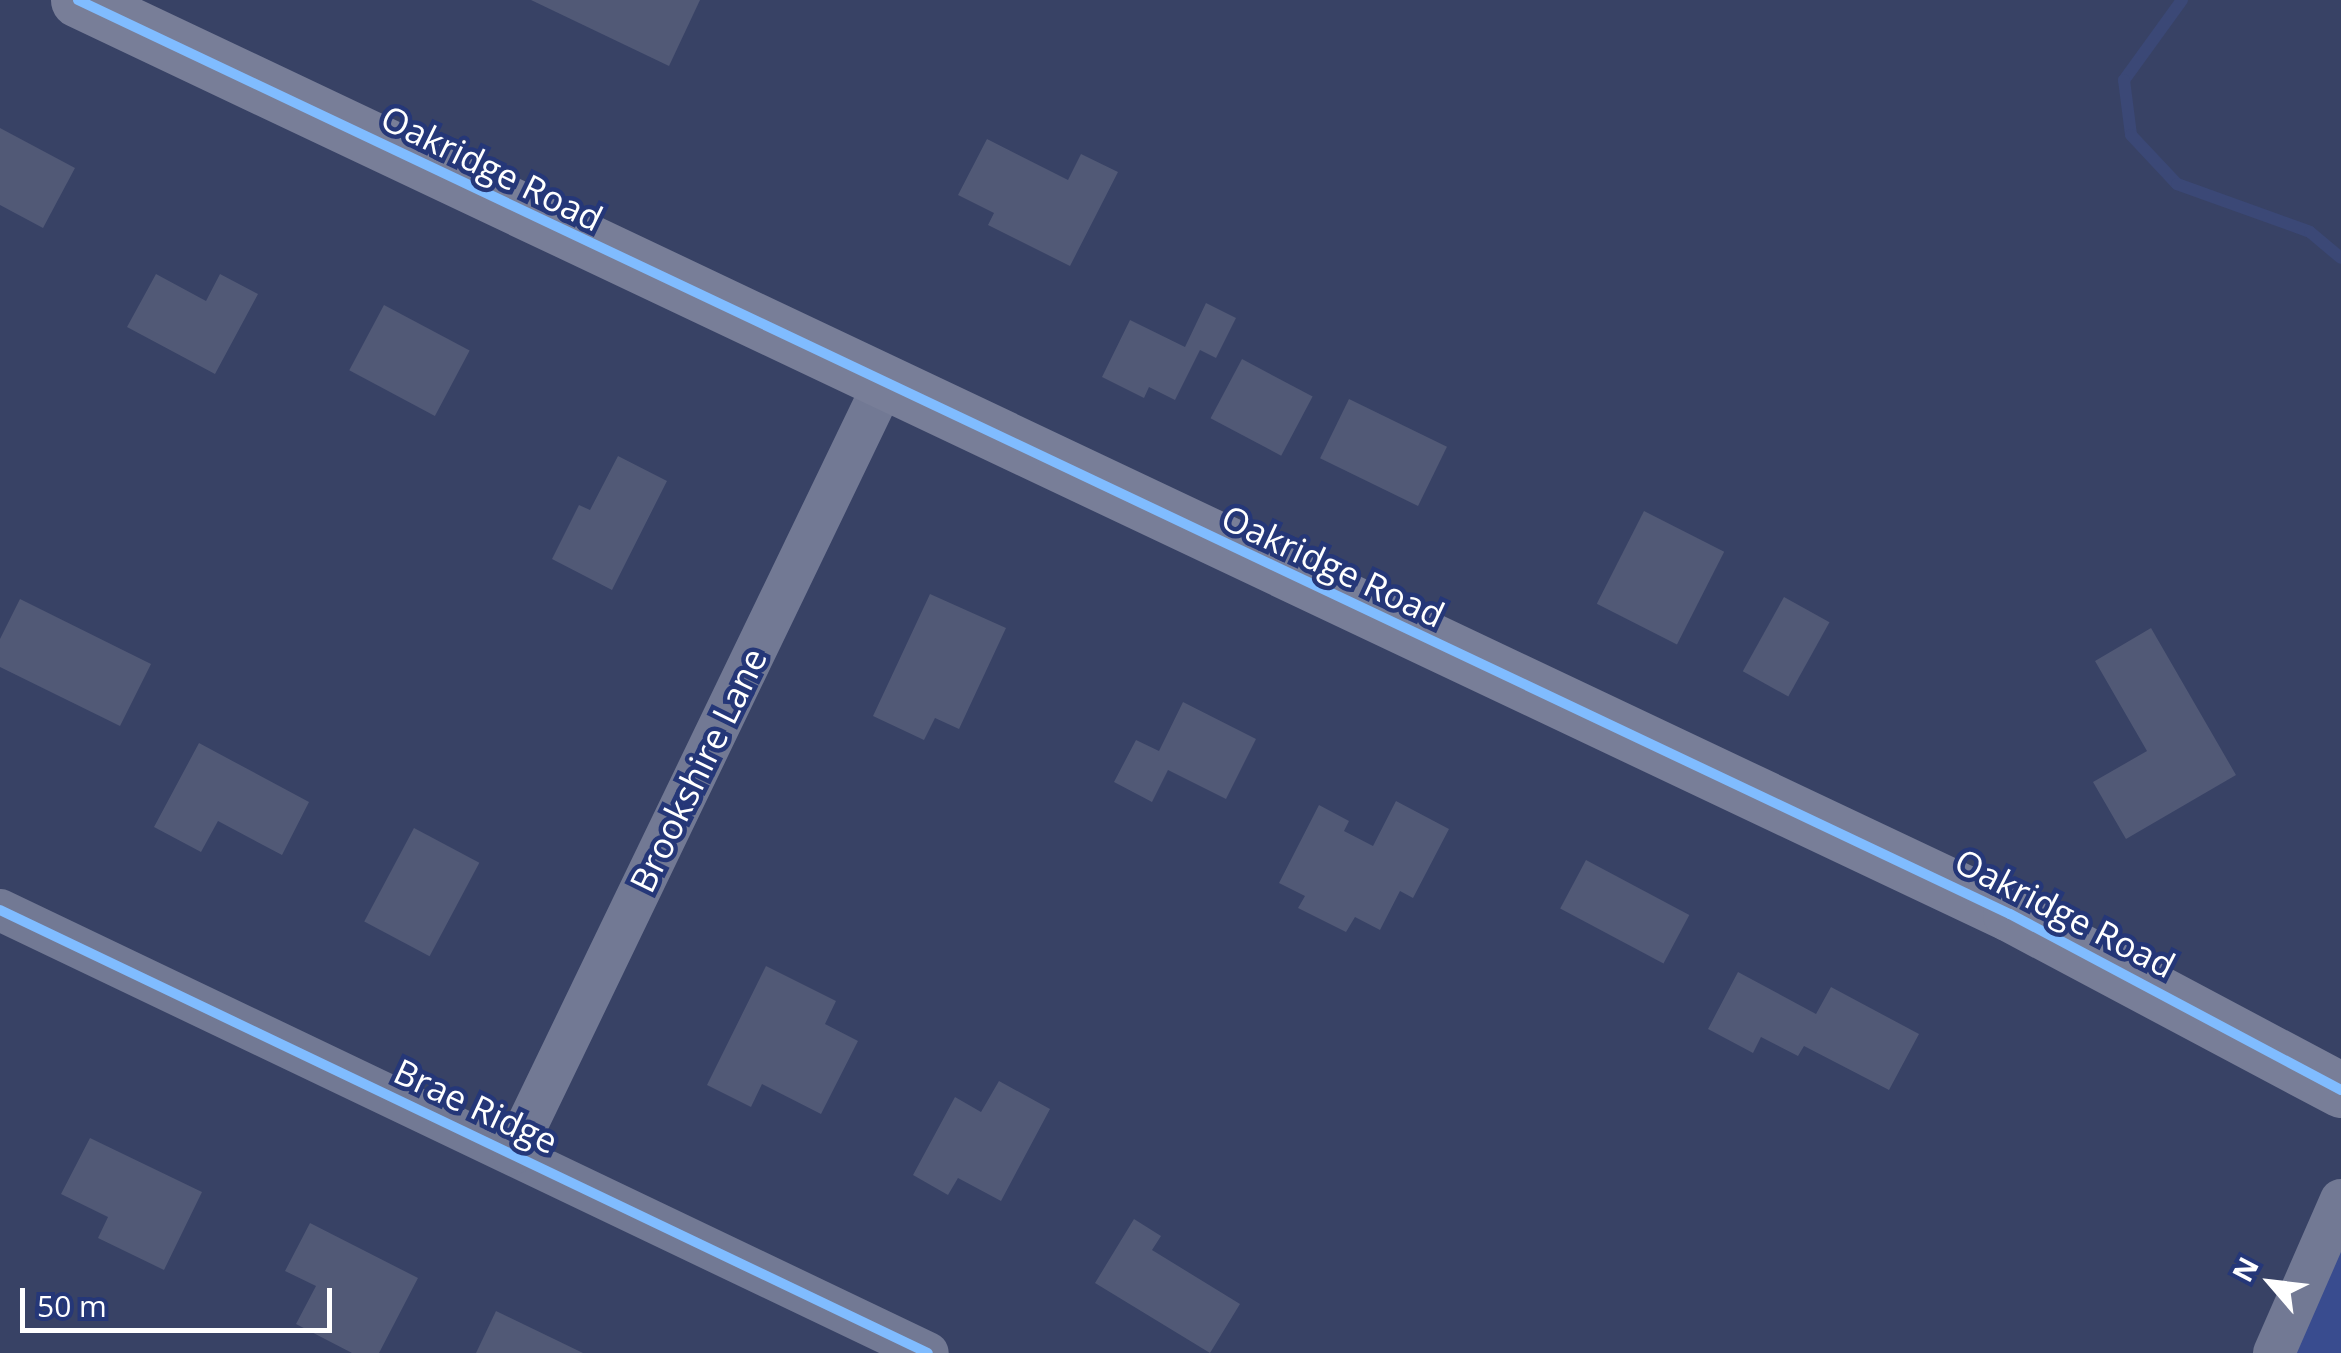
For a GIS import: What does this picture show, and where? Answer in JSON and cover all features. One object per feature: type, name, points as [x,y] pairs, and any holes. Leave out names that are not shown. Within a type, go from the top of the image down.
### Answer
[{"type":"street","name":"Oakridge Road","points":[[78,0],[883,386],[2010,914],[2341,1090]]},
{"type":"street","name":"Brookshire Lane","points":[[513,1154],[883,386]]},
{"type":"street","name":"Brae Ridge","points":[[0,910],[928,1353]]},
{"type":"street","points":[[2274,1353],[2341,1200]]},
{"type":"shaded area","points":[[2341,1208],[2341,1353],[2276,1353]]},
{"type":"building","points":[[531,0],[700,0],[669,66]]},
{"type":"building","points":[[0,128],[75,168],[43,228],[0,205]]},
{"type":"building","points":[[987,139],[1068,180],[1081,154],[1118,172],[1070,266],[988,225],[994,213],[958,195]]},
{"type":"building","points":[[156,274],[206,301],[220,274],[258,294],[215,374],[127,327]]},
{"type":"building","points":[[1206,303],[1236,318],[1216,358],[1200,350],[1175,400],[1149,387],[1144,398],[1102,377],[1130,320],[1185,347]]},
{"type":"building","points":[[384,305],[470,351],[435,416],[349,370]]},
{"type":"building","points":[[1242,359],[1313,397],[1281,456],[1211,418]]},
{"type":"building","points":[[1349,399],[1447,447],[1418,506],[1320,458]]},
{"type":"building","points":[[618,456],[667,481],[612,590],[552,559],[579,505],[590,510]]},
{"type":"building","points":[[1644,511],[1724,552],[1677,645],[1597,604]]},
{"type":"building","points":[[930,594],[1006,628],[959,729],[935,718],[924,740],[873,716]]},
{"type":"building","points":[[1784,597],[1829,622],[1788,697],[1743,671]]},
{"type":"building","points":[[20,599],[151,664],[120,726],[0,667],[0,639]]},
{"type":"building","points":[[2151,628],[2236,775],[2126,839],[2093,782],[2147,751],[2095,661]]},
{"type":"building","points":[[1183,702],[1256,739],[1226,799],[1168,770],[1152,802],[1114,782],[1136,740],[1159,751]]},
{"type":"building","points":[[199,743],[309,802],[282,855],[218,821],[201,852],[154,827]]},
{"type":"building","points":[[1396,801],[1449,829],[1413,898],[1400,891],[1380,930],[1355,917],[1346,932],[1298,908],[1305,896],[1279,883],[1319,805],[1349,821],[1344,831],[1373,846]]},
{"type":"building","points":[[414,828],[479,863],[430,956],[364,922]]},
{"type":"building","points":[[1586,860],[1689,915],[1663,963],[1560,909]]},
{"type":"building","points":[[766,966],[836,1001],[825,1024],[858,1041],[821,1114],[762,1084],[751,1107],[707,1085]]},
{"type":"building","points":[[1738,972],[1816,1014],[1831,987],[1919,1034],[1889,1090],[1804,1046],[1798,1056],[1761,1037],[1753,1053],[1708,1029]]},
{"type":"building","points":[[999,1081],[1050,1109],[1001,1201],[958,1178],[948,1195],[913,1175],[955,1097],[981,1112]]},
{"type":"building","points":[[90,1138],[202,1192],[164,1270],[98,1238],[108,1217],[61,1194]]},
{"type":"building","points":[[1134,1219],[1161,1236],[1152,1250],[1240,1304],[1210,1353],[1095,1283]]},
{"type":"building","points":[[310,1223],[418,1278],[379,1353],[352,1353],[296,1324],[316,1286],[285,1271]]},
{"type":"building","points":[[496,1311],[583,1353],[476,1353]]},
{"type":"waterway","points":[[2182,0],[2124,80],[2131,135],[2177,184],[2310,232],[2341,258]]},
{"type":"cycle path","points":[[78,0],[2010,914],[2341,1090]]},
{"type":"cycle path","points":[[0,910],[928,1353]]}]
